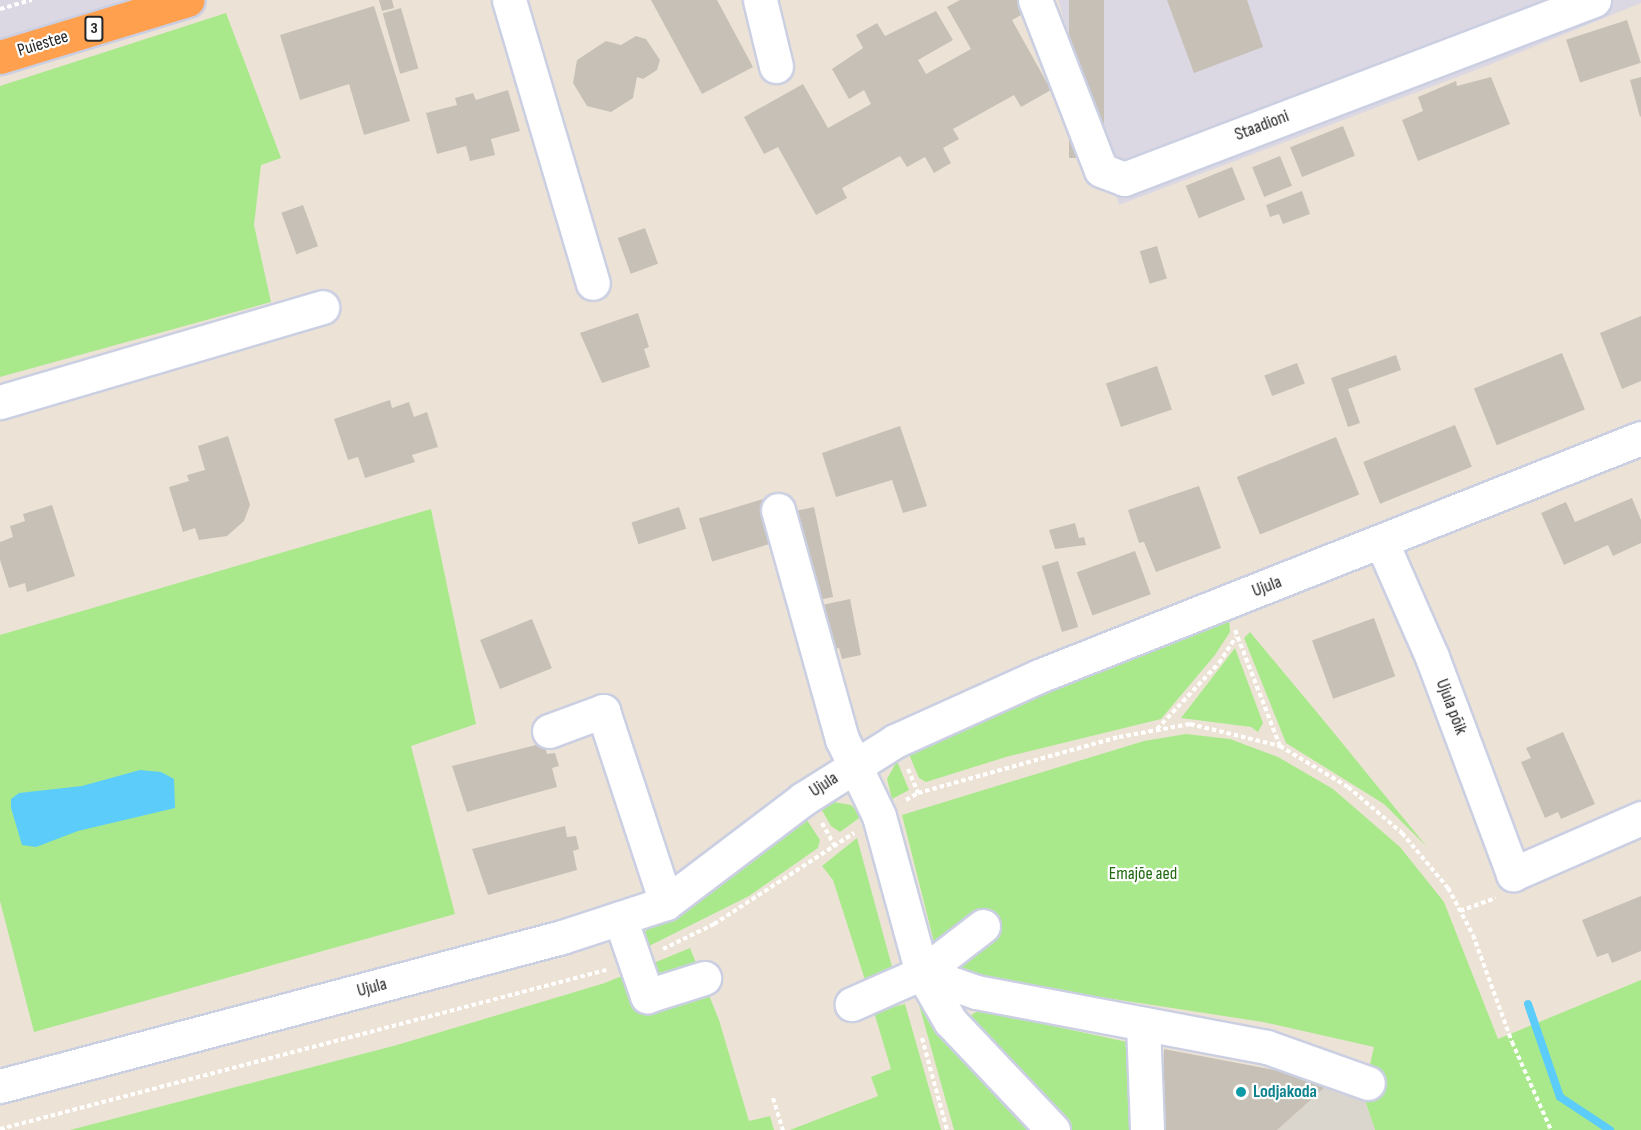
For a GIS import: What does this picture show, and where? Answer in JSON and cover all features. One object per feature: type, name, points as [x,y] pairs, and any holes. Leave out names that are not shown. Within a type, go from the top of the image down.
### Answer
[{"type":"highway","name":"Puiestee","points":[[0,57],[138,7],[188,0]]},
{"type":"street","points":[[510,0],[593,283]]},
{"type":"street","points":[[760,0],[776,66]]},
{"type":"street","name":"Staadioni","points":[[1035,0],[1101,170],[1124,179],[1594,0]]},
{"type":"street","points":[[0,402],[322,307]]},
{"type":"street","name":"Ujula","points":[[0,1086],[562,938],[666,903],[852,766],[894,741],[1039,676],[1382,543],[1641,438]]},
{"type":"street","points":[[778,510],[852,766],[879,816],[922,973],[950,1021],[1053,1130]]},
{"type":"street","name":"Ujula põik","points":[[1382,543],[1432,657],[1507,885]]},
{"type":"street","points":[[549,731],[603,711],[666,903]]},
{"type":"street","points":[[1507,885],[1641,818]]},
{"type":"street","points":[[620,918],[647,996],[704,978]]},
{"type":"street","points":[[852,1004],[922,973],[983,926]]},
{"type":"street","points":[[922,973],[976,992],[1267,1047],[1368,1083]]},
{"type":"street","points":[[1143,1024],[1147,1130]]},
{"type":"path","points":[[0,9],[32,0]]},
{"type":"path","points":[[1226,603],[1236,637],[1280,746]]},
{"type":"path","points":[[1157,730],[1219,663],[1236,637]]},
{"type":"path","points":[[0,1129],[635,963],[714,924],[918,793],[1157,730],[1190,724],[1280,746],[1348,788],[1402,833],[1448,888],[1460,911],[1551,1130]]},
{"type":"path","points":[[907,766],[918,793]]},
{"type":"path","points":[[820,821],[835,846]]},
{"type":"path","points":[[1460,911],[1507,885]]},
{"type":"path","points":[[919,1028],[947,1130]]},
{"type":"path","points":[[773,1098],[783,1130]]},
{"type":"shaded area","points":[[0,0],[143,0],[0,46]]},
{"type":"shaded area","points":[[1058,0],[1641,0],[1641,3],[1489,65],[1119,205]]},
{"type":"shaded area","points":[[1332,1081],[1363,1095],[1375,1130],[1277,1130]]},
{"type":"green space","points":[[226,13],[281,158],[261,165],[254,225],[271,302],[0,377],[0,86]]},
{"type":"green space","points":[[431,509],[476,724],[411,746],[455,914],[34,1032],[0,901],[0,635]]},
{"type":"green space","points":[[1229,619],[1230,632],[1215,655],[1161,719],[1006,757],[926,782],[919,778],[908,752],[935,737]]},
{"type":"green space","points":[[1250,632],[1427,847],[1384,804],[1286,743],[1244,638]]},
{"type":"green space","points":[[1235,648],[1263,723],[1258,732],[1251,727],[1181,718]]},
{"type":"green space","name":"Emajõe aed","points":[[1186,734],[1230,739],[1278,757],[1333,789],[1400,847],[1444,902],[1498,1039],[1641,980],[1641,1130],[1375,1130],[1363,1095],[1374,1047],[1263,1022],[958,975],[935,946],[902,815],[1144,741]]},
{"type":"green space","points":[[897,761],[909,790],[892,799],[887,779]]},
{"type":"green space","points":[[834,802],[851,805],[862,816],[840,832],[831,826],[820,807]]},
{"type":"green space","points":[[805,817],[820,840],[818,848],[749,896],[643,949],[640,938],[649,927],[702,897]]},
{"type":"green space","points":[[857,838],[894,974],[866,983],[833,880],[822,866]]},
{"type":"green space","points":[[690,948],[719,1020],[749,1121],[770,1116],[774,1130],[70,1130],[397,1045],[605,983]]},
{"type":"green space","points":[[918,1001],[924,1002],[1039,1130],[954,1130]]},
{"type":"green space","points":[[905,1004],[941,1130],[790,1130],[878,1096],[871,1077],[891,1069],[874,1012]]},
{"type":"green space","points":[[979,1010],[1132,1043],[1136,1130],[1069,1130],[971,1026],[970,1016]]},
{"type":"water","points":[[140,770],[161,772],[174,779],[175,808],[78,831],[36,847],[22,845],[11,808],[11,799],[19,793],[82,786]]},
{"type":"building","points":[[379,0],[392,0],[394,8],[382,11]]},
{"type":"building","points":[[651,0],[717,0],[753,67],[702,94]]},
{"type":"building","points":[[960,0],[1020,0],[1027,12],[1012,20],[1051,90],[1021,107],[1014,95],[953,129],[959,139],[943,148],[951,163],[934,173],[925,157],[907,167],[900,156],[842,188],[847,198],[816,215],[778,147],[764,154],[744,117],[803,84],[828,128],[871,104],[864,90],[849,99],[832,69],[863,48],[856,35],[877,23],[885,36],[936,11],[953,40],[918,60],[926,74],[971,49],[947,7]]},
{"type":"building","points":[[1069,0],[1104,0],[1104,158],[1069,158]]},
{"type":"building","points":[[1167,0],[1247,0],[1263,47],[1194,73]]},
{"type":"building","points":[[374,6],[410,121],[364,135],[349,84],[300,100],[280,35]]},
{"type":"building","points":[[401,8],[418,69],[400,74],[383,13]]},
{"type":"building","points":[[1627,20],[1641,63],[1580,83],[1566,40]]},
{"type":"building","points":[[636,36],[646,39],[660,60],[657,70],[643,79],[637,77],[633,98],[611,112],[587,106],[573,83],[577,60],[606,41],[621,45]]},
{"type":"building","points":[[1491,77],[1510,124],[1418,161],[1402,120],[1423,111],[1418,97],[1456,81],[1457,86]]},
{"type":"building","points":[[1641,77],[1641,116],[1640,117],[1630,80]]},
{"type":"building","points":[[508,90],[520,131],[491,139],[495,155],[470,161],[466,146],[437,154],[426,113],[457,105],[455,98],[473,93],[476,100]]},
{"type":"building","points":[[1343,126],[1355,156],[1302,177],[1290,147]]},
{"type":"building","points":[[1280,156],[1292,186],[1264,197],[1252,167]]},
{"type":"building","points":[[1232,167],[1245,199],[1199,218],[1186,186]]},
{"type":"building","points":[[1302,191],[1310,214],[1283,224],[1279,214],[1270,217],[1266,205]]},
{"type":"building","points":[[303,205],[318,246],[296,254],[281,213]]},
{"type":"building","points":[[645,228],[658,264],[631,274],[618,238]]},
{"type":"building","points":[[1157,246],[1167,279],[1150,284],[1140,251]]},
{"type":"building","points":[[638,313],[649,347],[644,349],[650,367],[602,383],[580,333]]},
{"type":"building","points":[[1641,316],[1641,381],[1622,389],[1600,333]]},
{"type":"building","points":[[1562,353],[1585,410],[1497,445],[1474,389]]},
{"type":"building","points":[[1396,355],[1401,370],[1348,389],[1360,423],[1348,427],[1331,378]]},
{"type":"building","points":[[1297,363],[1305,384],[1272,396],[1264,376]]},
{"type":"building","points":[[1157,366],[1172,409],[1121,427],[1106,384]]},
{"type":"building","points":[[390,400],[392,408],[409,402],[414,417],[427,412],[438,447],[412,455],[415,462],[365,478],[358,457],[348,460],[334,419]]},
{"type":"building","points":[[1455,425],[1472,467],[1380,504],[1363,462]]},
{"type":"building","points":[[900,426],[927,506],[903,513],[892,480],[836,497],[822,453]]},
{"type":"building","points":[[228,436],[250,505],[244,521],[227,536],[199,540],[195,528],[183,532],[169,487],[189,481],[187,475],[205,470],[198,446]]},
{"type":"building","points":[[1336,437],[1359,494],[1260,535],[1237,477]]},
{"type":"building","points":[[1199,486],[1221,548],[1156,572],[1144,542],[1139,543],[1128,510]]},
{"type":"building","points":[[1632,498],[1641,520],[1641,543],[1613,556],[1608,545],[1564,565],[1541,513],[1566,502],[1575,522]]},
{"type":"building","points":[[763,499],[776,542],[712,562],[699,519]]},
{"type":"building","points":[[52,505],[75,576],[27,592],[25,583],[9,588],[0,560],[0,542],[13,537],[10,526],[25,521],[23,514]]},
{"type":"building","points":[[679,507],[686,529],[639,544],[631,522]]},
{"type":"building","points":[[814,507],[833,597],[816,601],[797,511]]},
{"type":"building","points":[[1075,523],[1079,538],[1084,537],[1086,545],[1055,549],[1049,530]]},
{"type":"building","points":[[1135,551],[1151,594],[1092,615],[1077,572]]},
{"type":"building","points":[[1058,561],[1078,627],[1062,632],[1042,566]]},
{"type":"building","points":[[850,599],[861,655],[842,659],[839,648],[831,650],[822,605]]},
{"type":"building","points":[[1374,618],[1395,676],[1333,699],[1312,641]]},
{"type":"building","points":[[532,619],[552,668],[500,689],[480,640]]},
{"type":"building","points":[[1563,732],[1595,804],[1561,819],[1558,812],[1545,818],[1521,762],[1531,758],[1526,748]]},
{"type":"building","points":[[544,743],[547,754],[555,753],[559,766],[552,768],[557,787],[467,812],[452,766]]},
{"type":"building","points":[[565,826],[567,837],[576,836],[579,849],[573,851],[577,870],[488,895],[472,849]]},
{"type":"building","points":[[1641,896],[1641,951],[1612,963],[1608,953],[1597,957],[1582,920]]},
{"type":"building","name":"Lodjakoda","points":[[1164,1049],[1332,1081],[1277,1130],[1162,1130]]},
{"type":"waterway","points":[[1528,1004],[1560,1097],[1610,1130]]},
{"type":"place","name":"Lodjakoda","points":[[1241,1092]]}]
